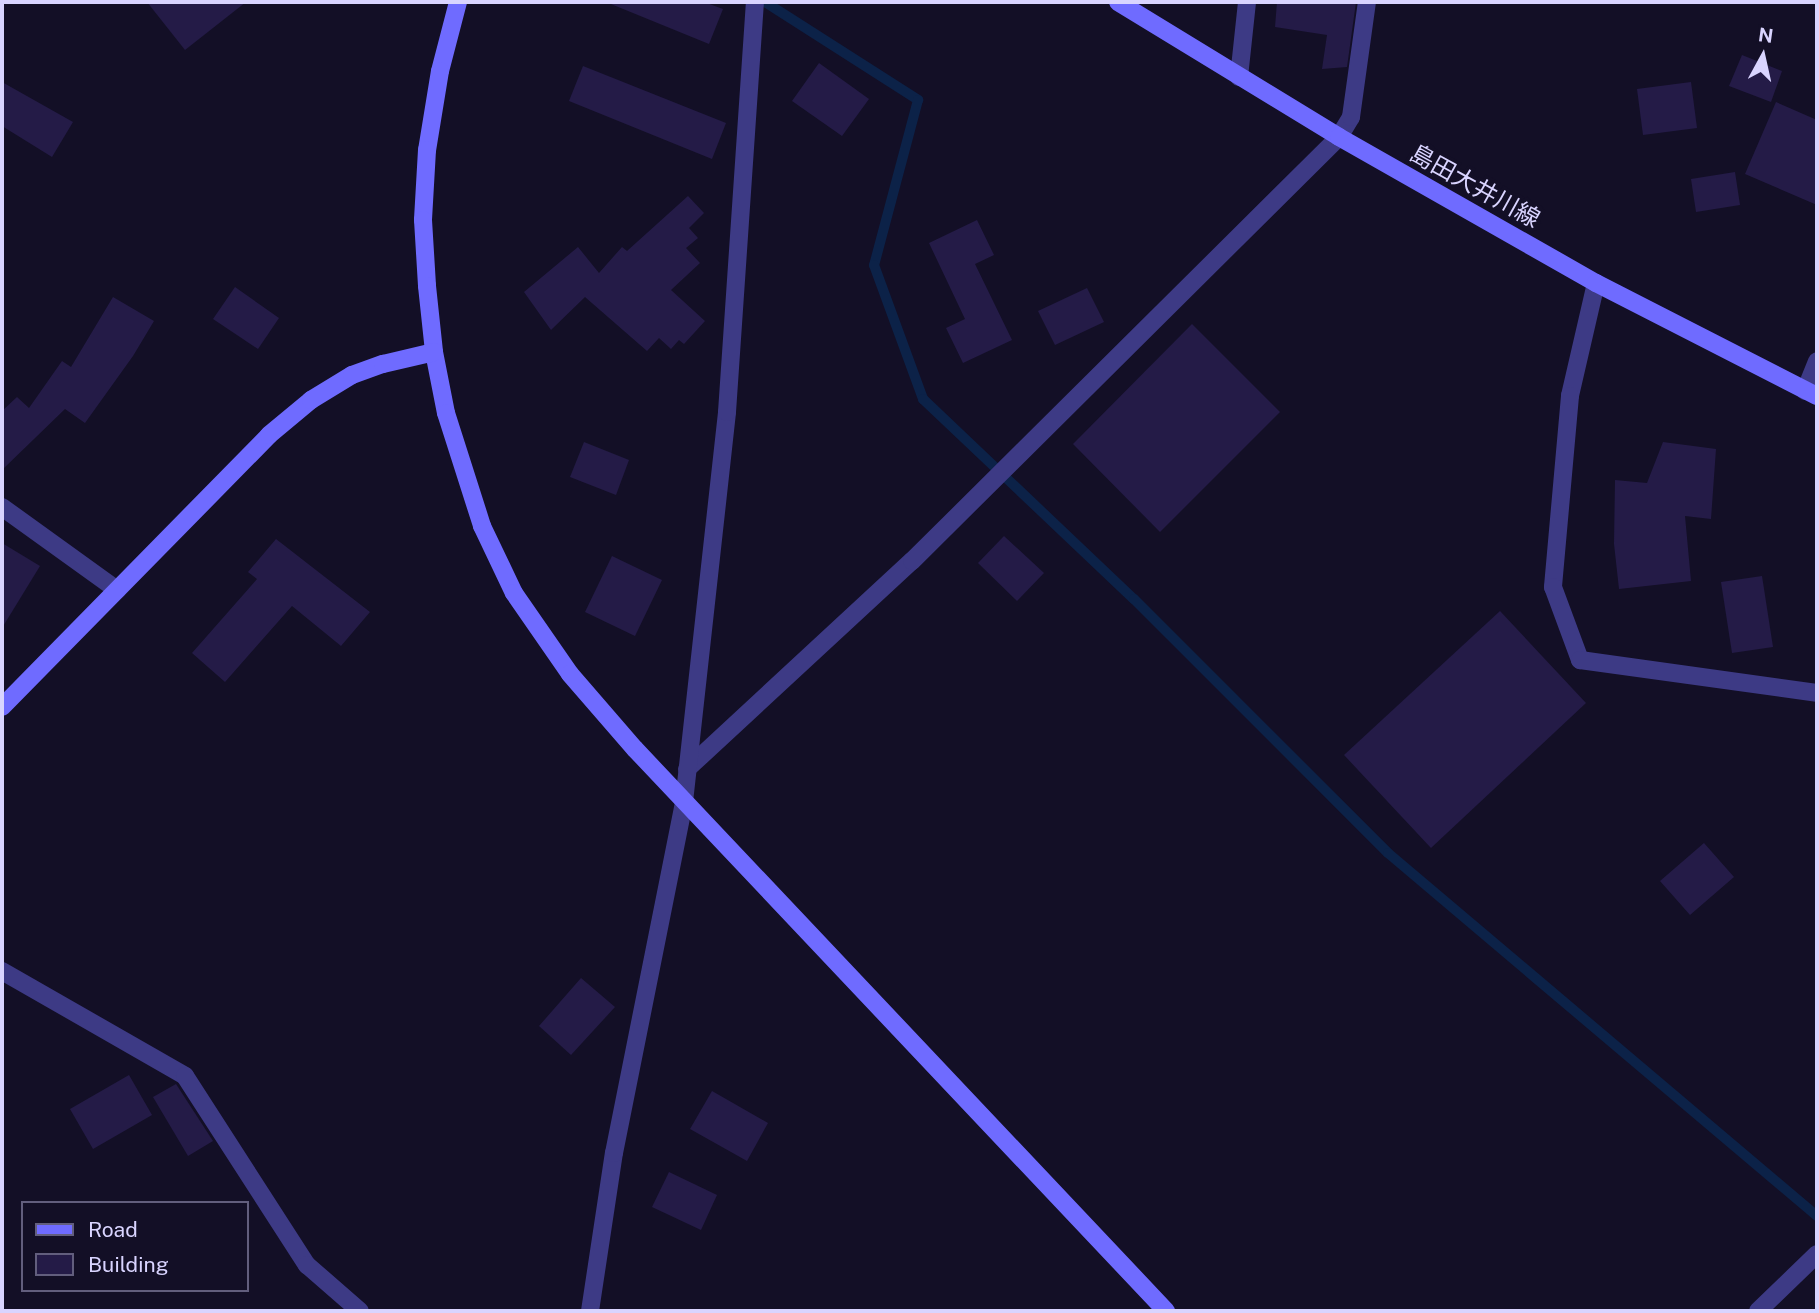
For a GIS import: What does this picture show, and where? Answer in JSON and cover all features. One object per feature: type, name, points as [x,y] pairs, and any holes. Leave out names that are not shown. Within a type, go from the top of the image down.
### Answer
[{"type":"street","points":[[458,2],[440,71],[426,161],[422,220],[434,352],[446,414],[462,466],[482,526],[514,593],[570,674],[684,802],[1166,1311]]},
{"type":"street","points":[[590,1311],[614,1153],[684,802],[727,412],[755,2]]},
{"type":"street","name":"島田大井川線","points":[[1118,2],[1339,137],[1596,283],[1811,393]]},
{"type":"street","points":[[1239,77],[1247,2]]},
{"type":"street","points":[[687,769],[912,561],[1339,137],[1351,117],[1367,2]]},
{"type":"street","points":[[1596,283],[1570,396],[1553,587],[1580,660],[1817,693]]},
{"type":"street","points":[[2,707],[269,435],[311,400],[352,375],[383,364],[434,352]]},
{"type":"street","points":[[1811,393],[1817,361]]},
{"type":"street","points":[[2,506],[117,590]]},
{"type":"street","points":[[2,971],[185,1076],[307,1265],[360,1311]]},
{"type":"street","points":[[1758,1311],[1817,1254]]},
{"type":"building","points":[[147,2],[246,2],[185,50]]},
{"type":"building","points":[[606,2],[704,2],[723,9],[709,44]]},
{"type":"building","points":[[1277,2],[1356,2],[1347,67],[1322,69],[1327,35],[1275,27]]},
{"type":"building","points":[[1742,55],[1782,71],[1771,102],[1729,86]]},
{"type":"building","points":[[819,63],[869,99],[842,136],[792,101]]},
{"type":"building","points":[[583,66],[726,123],[712,159],[569,101]]},
{"type":"building","points":[[2,82],[73,122],[52,157],[2,126]]},
{"type":"building","points":[[1691,82],[1697,128],[1643,135],[1637,89]]},
{"type":"building","points":[[1776,102],[1817,120],[1817,205],[1745,174]]},
{"type":"building","points":[[1735,172],[1740,205],[1696,212],[1691,179]]},
{"type":"building","points":[[688,196],[704,213],[689,228],[698,238],[686,248],[700,263],[671,290],[705,321],[684,344],[679,340],[671,349],[659,338],[647,351],[585,297],[551,330],[524,292],[578,247],[599,273],[622,247],[627,251]]},
{"type":"building","points":[[977,220],[994,255],[975,264],[1012,340],[963,363],[946,328],[965,319],[929,243]]},
{"type":"building","points":[[235,287],[279,318],[258,349],[213,319]]},
{"type":"building","points":[[1087,288],[1104,322],[1055,345],[1038,311]]},
{"type":"building","points":[[113,297],[154,321],[133,356],[85,423],[65,409],[2,470],[2,411],[17,397],[29,408],[62,361],[71,367]]},
{"type":"building","points":[[1192,324],[1280,412],[1160,532],[1073,444]]},
{"type":"building","points":[[584,442],[629,460],[616,495],[570,477]]},
{"type":"building","points":[[1663,442],[1716,449],[1711,519],[1685,516],[1691,581],[1619,589],[1614,544],[1615,480],[1647,483]]},
{"type":"building","points":[[1004,536],[1044,573],[1017,601],[978,563]]},
{"type":"building","points":[[276,539],[370,612],[341,646],[292,606],[225,682],[192,653],[257,579],[248,572]]},
{"type":"building","points":[[2,543],[40,566],[2,628]]},
{"type":"building","points":[[612,556],[662,580],[635,636],[585,612]]},
{"type":"building","points":[[1762,576],[1773,647],[1732,653],[1721,582]]},
{"type":"building","points":[[1500,611],[1586,703],[1431,848],[1344,755]]},
{"type":"building","points":[[1704,843],[1734,877],[1690,915],[1660,881]]},
{"type":"building","points":[[581,978],[615,1007],[571,1055],[539,1026]]},
{"type":"building","points":[[129,1075],[152,1115],[93,1149],[70,1109]]},
{"type":"building","points":[[176,1084],[213,1141],[188,1156],[153,1097]]},
{"type":"building","points":[[712,1091],[768,1123],[747,1161],[690,1129]]},
{"type":"building","points":[[669,1172],[717,1195],[701,1230],[652,1207]]},
{"type":"waterway","points":[[765,2],[918,100],[874,265],[923,399],[1134,599],[1388,853],[1817,1216]]}]
